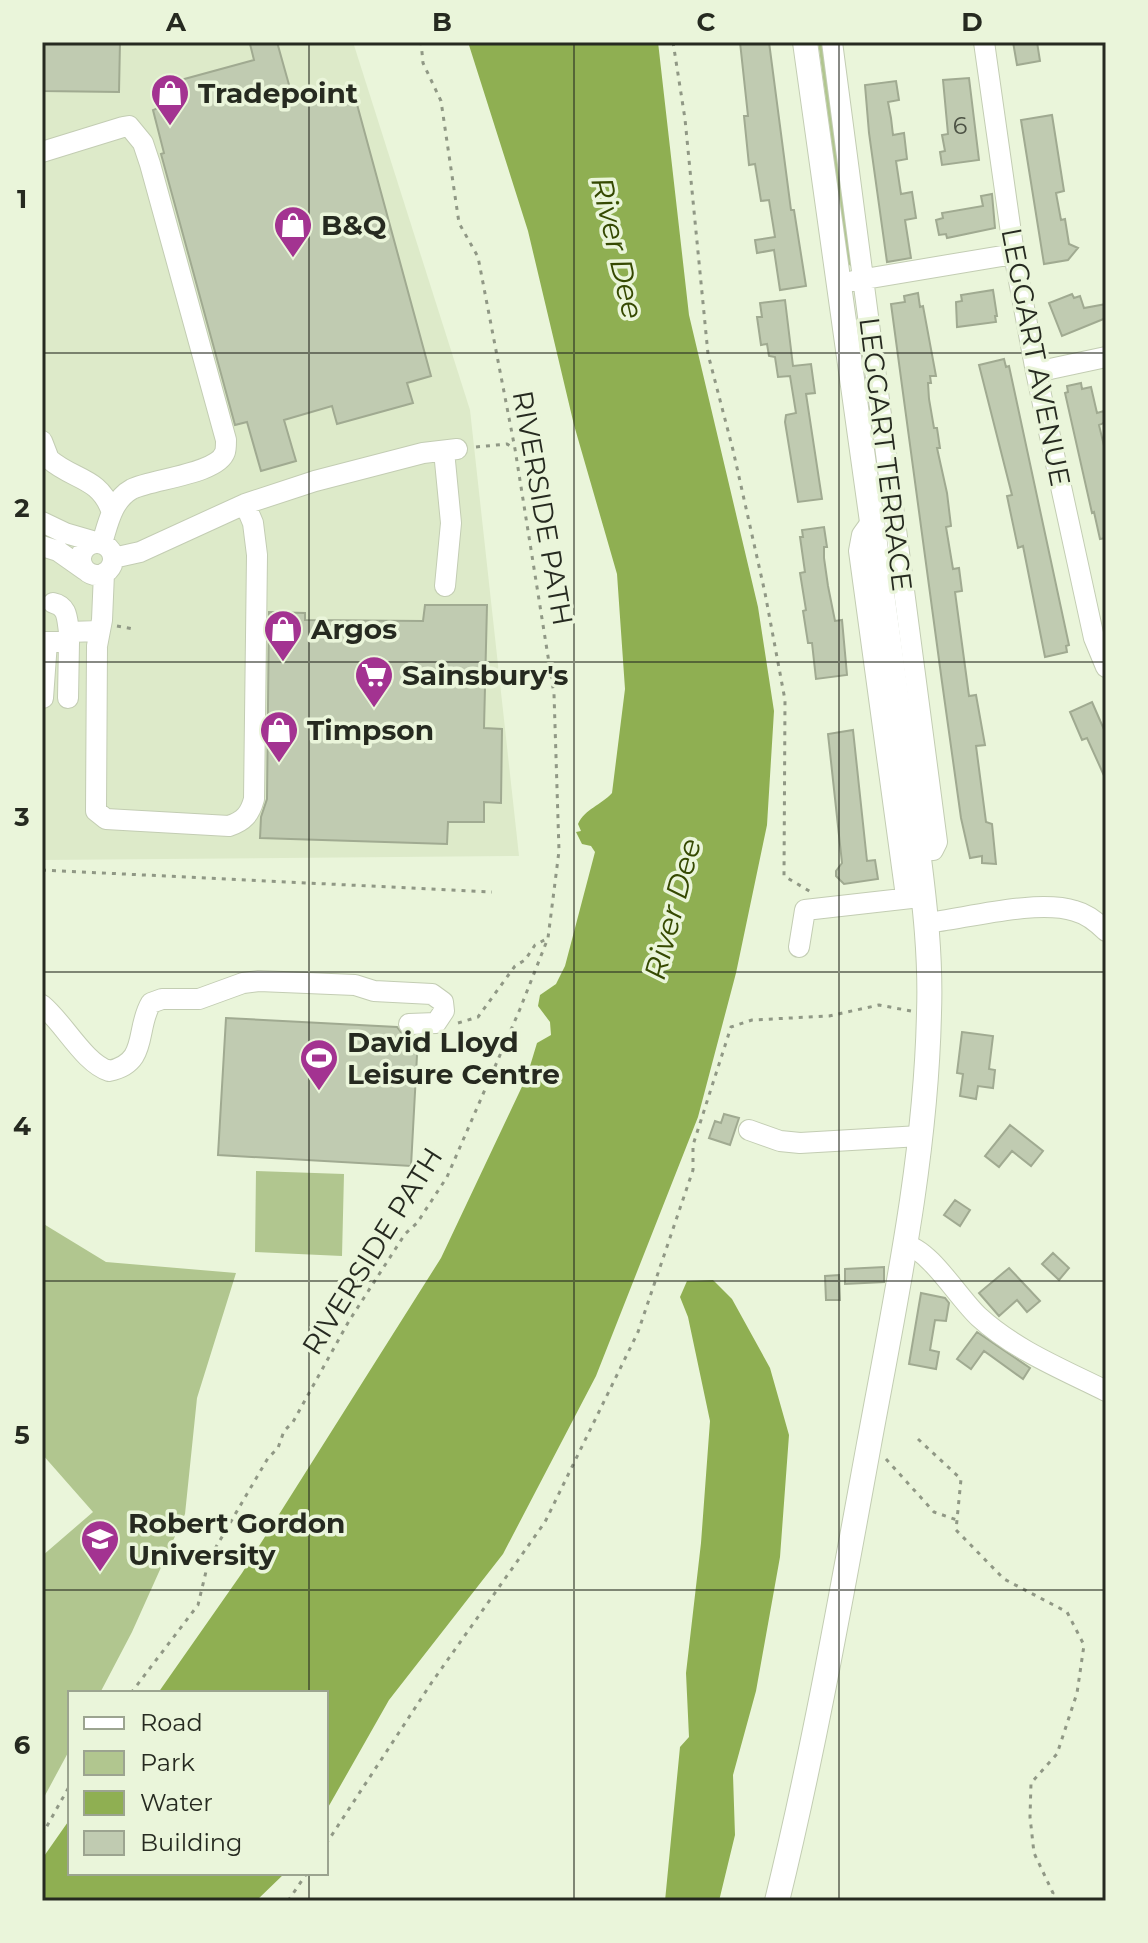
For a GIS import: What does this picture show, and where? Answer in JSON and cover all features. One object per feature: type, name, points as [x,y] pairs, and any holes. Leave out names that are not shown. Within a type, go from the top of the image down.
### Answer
[{"type":"main road","name":"LEGGART TERRACE","points":[[777,1901],[802,1801],[905,1245],[920,1136],[929,1012],[924,896],[805,42]]},
{"type":"street","name":"LEGGART TERRACE","points":[[832,42],[937,842],[933,850],[918,851]]},
{"type":"street","name":"LEGGART AVENUE","points":[[984,42],[1014,254],[1036,372],[1094,638],[1106,667]]},
{"type":"street","points":[[42,152],[123,127],[129,126],[138,134],[150,164],[226,440],[226,451],[221,460],[202,469],[131,490],[111,510],[100,557],[95,697],[96,811],[106,819],[229,826],[241,822],[250,812],[254,799],[257,555],[253,523],[245,504]]},
{"type":"street","points":[[837,284],[1014,254]]},
{"type":"street","points":[[1036,372],[1106,357]]},
{"type":"street","points":[[42,441],[49,459],[96,486],[106,496],[111,510]]},
{"type":"street","points":[[42,546],[100,557],[140,552],[245,504],[315,481],[423,453],[451,450],[451,523],[445,586]]},
{"type":"street","name":"LEGGART TERRACE","points":[[872,521],[862,535],[859,551],[905,889],[924,896]]},
{"type":"street","points":[[42,522],[65,533],[100,557]]},
{"type":"street","points":[[53,603],[66,611],[69,637],[68,698]]},
{"type":"street","points":[[95,697],[42,698],[44,642],[99,631]]},
{"type":"street","points":[[799,947],[805,910],[924,896]]},
{"type":"street","points":[[927,923],[1056,908],[1075,911],[1093,919],[1106,931]]},
{"type":"street","points":[[42,1005],[59,1020],[96,1065],[109,1071],[128,1064],[133,1058],[151,1003],[162,999],[199,999],[243,983],[355,985],[374,991],[432,994],[443,1002],[444,1011],[431,1024],[409,1024]]},
{"type":"street","points":[[749,1130],[780,1141],[800,1143],[920,1136]]},
{"type":"street","points":[[905,1245],[918,1249],[970,1308],[1007,1338],[1034,1356],[1106,1391]]},
{"type":"path","name":"RIVERSIDE PATH","points":[[133,1691],[198,1605],[209,1559],[236,1511],[268,1458],[278,1448],[284,1431],[293,1422],[349,1321],[405,1234],[417,1223],[447,1177],[548,938],[559,851],[554,694],[515,449],[478,257],[459,223],[441,101],[423,63],[421,42]]},
{"type":"path","points":[[673,42],[685,119],[708,354],[765,593],[785,700],[784,876]]},
{"type":"path","points":[[451,450],[507,444],[515,449]]},
{"type":"path","points":[[42,870],[492,892]]},
{"type":"path","points":[[439,1018],[456,1023],[478,1017],[515,966],[525,960],[535,945],[548,938]]},
{"type":"path","points":[[328,1841],[432,1682],[545,1522],[638,1332],[693,1170],[693,1145],[731,1027],[752,1020],[829,1016],[879,1005],[913,1011]]},
{"type":"path","points":[[918,1439],[961,1479],[956,1530],[1004,1579],[1067,1612],[1084,1645],[1077,1693],[1057,1754],[1031,1783],[1030,1817],[1034,1853],[1053,1893],[1050,1901]]},
{"type":"path","points":[[881,1454],[934,1512],[957,1520]]},
{"type":"path","points":[[42,1835],[68,1789]]},
{"type":"path","points":[[288,1901],[306,1875]]},
{"type":"shaded area","points":[[42,42],[353,42],[470,410],[519,856],[42,860]]},
{"type":"green space","points":[[818,42],[825,42],[853,268],[848,264]]},
{"type":"green space","points":[[256,1171],[344,1174],[342,1256],[255,1252]]},
{"type":"green space","name":"Robert Gordon University","points":[[42,1223],[106,1262],[236,1273],[197,1398],[185,1514],[132,1632],[101,1691],[68,1691],[68,1753],[42,1801],[42,1556],[93,1512],[42,1454]]},
{"type":"water","name":"River Dee","points":[[468,42],[658,42],[689,315],[758,607],[774,711],[767,825],[736,973],[698,1117],[596,1376],[503,1554],[389,1700],[328,1807],[328,1691],[159,1691],[242,1573],[441,1258],[527,1076],[537,1043],[551,1035],[550,1022],[538,1006],[540,995],[556,984],[565,966],[595,852],[591,846],[582,844],[576,832],[581,831],[578,824],[585,815],[612,793],[625,689],[617,574],[574,425],[528,231]]},
{"type":"water","points":[[713,1280],[732,1299],[770,1368],[789,1435],[780,1557],[756,1691],[733,1775],[735,1835],[719,1901],[665,1901],[680,1747],[689,1737],[686,1673],[701,1543],[710,1421],[688,1317],[680,1297],[687,1281]]},
{"type":"water","points":[[68,1822],[68,1875],[283,1875],[256,1901],[42,1901],[42,1859]]},
{"type":"building","points":[[42,42],[120,42],[119,92],[42,91]]},
{"type":"building","name":"B&Q","points":[[277,42],[293,99],[334,88],[337,102],[355,97],[431,376],[407,383],[413,403],[337,424],[332,406],[284,420],[296,461],[261,471],[247,422],[235,425],[161,154],[164,153],[153,110],[161,107],[155,87],[254,60],[250,44]]},
{"type":"building","points":[[740,42],[769,42],[791,210],[794,210],[806,286],[780,290],[774,250],[757,253],[755,240],[775,237],[769,200],[761,201],[755,164],[749,165],[744,116],[748,116]]},
{"type":"building","points":[[1013,42],[1037,42],[1040,61],[1017,65]]},
{"type":"building","points":[[969,78],[979,160],[942,165],[940,152],[945,151],[942,135],[948,134],[943,80]]},
{"type":"building","points":[[896,81],[899,100],[888,102],[893,135],[904,133],[907,159],[896,161],[901,194],[912,192],[916,218],[905,220],[911,258],[887,262],[865,85]]},
{"type":"building","points":[[1052,115],[1064,191],[1056,193],[1061,220],[1065,219],[1069,244],[1078,248],[1068,260],[1044,264],[1021,120]]},
{"type":"building","points":[[992,194],[995,228],[947,238],[946,234],[939,235],[936,220],[943,218],[942,213],[983,206],[981,196]]},
{"type":"building","points":[[993,290],[996,322],[957,327],[956,302],[962,301],[961,295]]},
{"type":"building","points":[[918,293],[936,376],[930,376],[929,399],[934,428],[937,428],[940,448],[937,448],[947,493],[951,526],[946,527],[953,569],[959,568],[962,591],[955,592],[969,696],[976,695],[985,745],[976,746],[986,822],[992,824],[996,864],[982,863],[982,856],[970,858],[961,818],[942,682],[891,304],[905,302],[904,296]]},
{"type":"building","points":[[1072,294],[1074,298],[1080,296],[1084,308],[1106,304],[1106,318],[1062,336],[1049,303]]},
{"type":"building","points":[[785,300],[793,366],[811,364],[815,393],[806,394],[822,499],[798,502],[785,422],[786,415],[796,413],[790,376],[778,377],[775,357],[769,356],[767,344],[761,345],[757,317],[762,317],[760,303]]},
{"type":"building","points":[[1004,359],[1006,367],[1009,366],[1069,645],[1066,646],[1067,652],[1045,657],[1023,546],[1018,548],[1007,496],[1012,495],[979,365]]},
{"type":"building","points":[[1081,383],[1082,389],[1091,387],[1097,413],[1104,411],[1106,422],[1099,425],[1106,454],[1106,538],[1100,539],[1065,393],[1068,392],[1067,386]]},
{"type":"building","points":[[824,527],[828,586],[835,621],[842,620],[847,675],[816,679],[812,643],[808,643],[803,611],[806,610],[800,573],[805,572],[800,537],[803,537],[802,530]]},
{"type":"building","name":"Sainsbury's","points":[[425,605],[487,605],[484,728],[502,729],[501,803],[484,802],[484,822],[448,822],[447,844],[260,838],[261,817],[267,799],[269,612],[305,613],[305,620],[423,621]]},
{"type":"building","points":[[1092,702],[1106,734],[1106,780],[1087,738],[1082,740],[1070,712]]},
{"type":"building","points":[[853,730],[867,861],[875,860],[878,879],[844,884],[836,876],[842,863],[828,734]]},
{"type":"building","name":"David Lloyd Leisure Centre","points":[[226,1018],[397,1027],[404,1036],[418,1037],[411,1166],[218,1155]]},
{"type":"building","points":[[962,1032],[993,1036],[989,1069],[995,1070],[993,1088],[978,1086],[976,1099],[960,1096],[963,1074],[957,1073]]},
{"type":"building","points":[[724,1114],[739,1118],[730,1145],[709,1138],[715,1121],[721,1123]]},
{"type":"building","points":[[1010,1125],[1043,1151],[1031,1166],[1012,1151],[999,1167],[985,1156]]},
{"type":"building","points":[[955,1200],[970,1210],[960,1226],[944,1215]]},
{"type":"building","points":[[1053,1253],[1069,1268],[1059,1280],[1042,1264]]},
{"type":"building","points":[[884,1267],[884,1282],[845,1284],[845,1269]]},
{"type":"building","points":[[1009,1268],[1040,1301],[1027,1312],[1017,1300],[999,1316],[979,1293]]},
{"type":"building","points":[[839,1275],[840,1300],[826,1300],[825,1276]]},
{"type":"building","points":[[921,1293],[945,1298],[949,1303],[946,1321],[935,1320],[930,1350],[939,1352],[936,1369],[909,1364]]},
{"type":"building","points":[[977,1332],[1030,1368],[1023,1379],[984,1351],[971,1369],[957,1359]]},
{"type":"place","name":"Tradepoint","points":[[170,127]]},
{"type":"place","name":"B&Q","points":[[293,259]]},
{"type":"place","name":"Argos","points":[[283,663]]},
{"type":"place","name":"Sainsbury's","points":[[374,709]]},
{"type":"place","name":"Timpson","points":[[279,764]]},
{"type":"place","name":"David Lloyd Leisure Centre","points":[[319,1092]]},
{"type":"place","name":"Robert Gordon University","points":[[100,1573]]}]
